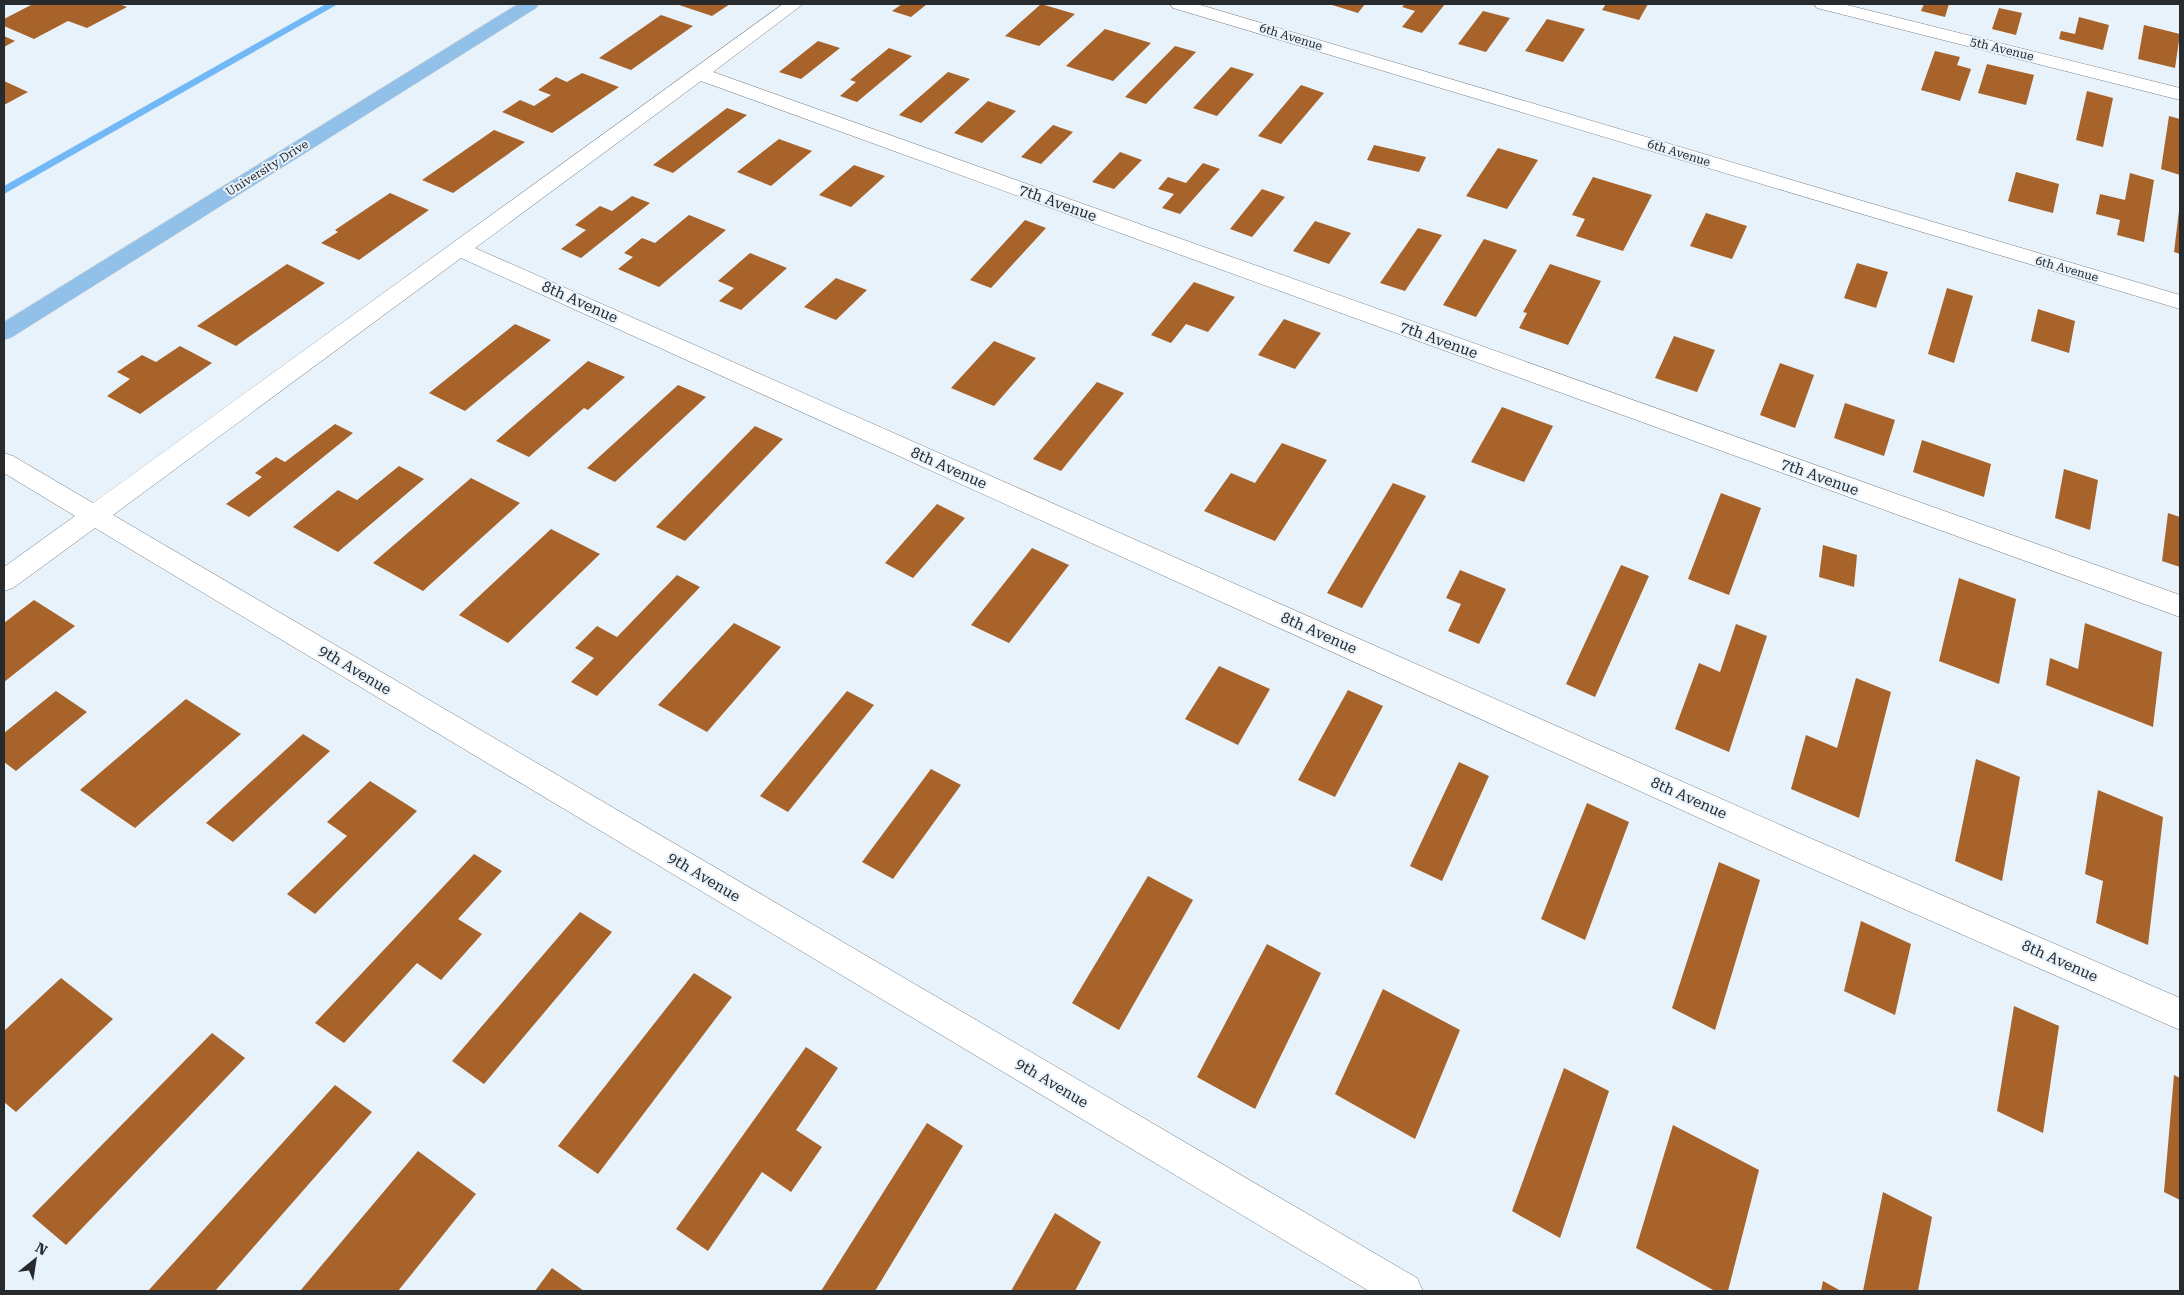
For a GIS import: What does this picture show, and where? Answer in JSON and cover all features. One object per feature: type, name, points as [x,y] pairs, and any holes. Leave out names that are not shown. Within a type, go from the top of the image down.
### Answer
[{"type":"main road","name":"University Drive","points":[[4,332],[530,4]]},
{"type":"street","points":[[4,581],[794,4]]},
{"type":"street","name":"6th Avenue","points":[[1179,4],[2180,302]]},
{"type":"street","name":"5th Avenue","points":[[1823,4],[2180,94]]},
{"type":"street","name":"7th Avenue","points":[[698,73],[2180,606]]},
{"type":"street","name":"8th Avenue","points":[[460,248],[1792,845],[2180,1014]]},
{"type":"street","name":"9th Avenue","points":[[4,462],[1404,1291]]},
{"type":"building","points":[[33,4],[119,4],[127,7],[87,28],[68,21],[34,39],[4,26],[4,19]]},
{"type":"building","points":[[676,4],[730,4],[712,16]]},
{"type":"building","points":[[902,4],[927,4],[911,17],[892,11]]},
{"type":"building","points":[[1041,4],[1075,14],[1039,46],[1005,36]]},
{"type":"building","points":[[1329,4],[1365,4],[1358,13]]},
{"type":"building","points":[[1405,4],[1445,4],[1422,33],[1402,27],[1415,11],[1402,7]]},
{"type":"building","points":[[1606,4],[1648,4],[1639,20],[1602,10]]},
{"type":"building","points":[[1924,4],[1949,4],[1945,17],[1921,11]]},
{"type":"building","points":[[1999,8],[2022,13],[2016,35],[1992,29]]},
{"type":"building","points":[[1483,11],[1510,18],[1486,52],[1458,44]]},
{"type":"building","points":[[661,15],[693,26],[631,70],[599,58]]},
{"type":"building","points":[[2079,17],[2109,25],[2103,50],[2059,39],[2061,31],[2075,34]]},
{"type":"building","points":[[1547,19],[1585,29],[1563,62],[1525,51]]},
{"type":"building","points":[[2144,25],[2180,34],[2175,68],[2138,59]]},
{"type":"building","points":[[1105,29],[1151,43],[1113,81],[1066,66]]},
{"type":"building","points":[[4,36],[15,41],[4,47]]},
{"type":"building","points":[[818,41],[840,48],[801,79],[779,72]]},
{"type":"building","points":[[1175,46],[1196,52],[1146,104],[1125,97]]},
{"type":"building","points":[[889,48],[912,56],[857,102],[840,96],[856,82],[850,80]]},
{"type":"building","points":[[1935,51],[1960,57],[1957,65],[1971,69],[1960,101],[1921,90]]},
{"type":"building","points":[[1987,64],[2034,75],[2026,105],[1978,93]]},
{"type":"building","points":[[1231,67],[1254,74],[1217,116],[1193,108]]},
{"type":"building","points":[[948,72],[970,79],[921,123],[899,115]]},
{"type":"building","points":[[582,73],[619,87],[552,133],[502,112],[520,100],[534,106],[551,95],[538,90],[556,77],[567,82]]},
{"type":"building","points":[[4,81],[28,92],[4,105]]},
{"type":"building","points":[[1301,85],[1324,93],[1281,144],[1258,136]]},
{"type":"building","points":[[2087,91],[2113,98],[2103,147],[2076,140]]},
{"type":"building","points":[[988,101],[1016,111],[982,143],[954,133]]},
{"type":"building","points":[[727,108],[747,115],[673,173],[653,165]]},
{"type":"building","points":[[2169,116],[2180,119],[2180,175],[2161,169]]},
{"type":"building","points":[[1053,125],[1073,132],[1041,164],[1021,157]]},
{"type":"building","points":[[494,130],[525,142],[453,193],[422,180]]},
{"type":"building","points":[[779,139],[812,151],[771,186],[737,172]]},
{"type":"building","points":[[1374,145],[1426,157],[1419,172],[1367,160]]},
{"type":"building","points":[[1498,148],[1538,160],[1507,209],[1466,196]]},
{"type":"building","points":[[1120,152],[1142,160],[1114,189],[1092,182]]},
{"type":"building","points":[[1203,163],[1220,169],[1180,214],[1162,208],[1174,194],[1158,189],[1168,177],[1186,183]]},
{"type":"building","points":[[854,165],[885,176],[851,207],[819,195]]},
{"type":"building","points":[[2016,172],[2059,184],[2053,213],[2008,201]]},
{"type":"building","points":[[2130,173],[2154,180],[2144,242],[2117,235],[2120,220],[2096,214],[2100,194],[2125,200]]},
{"type":"building","points":[[1593,177],[1652,195],[1623,251],[1576,236],[1585,219],[1572,215]]},
{"type":"building","points":[[1262,189],[1285,197],[1252,237],[1230,229]]},
{"type":"building","points":[[390,193],[429,210],[359,260],[321,243],[338,232],[335,230]]},
{"type":"building","points":[[632,196],[650,203],[581,258],[561,249],[586,230],[575,225],[600,206],[612,211]]},
{"type":"building","points":[[2180,212],[2180,254],[2174,252]]},
{"type":"building","points":[[1706,213],[1747,226],[1732,259],[1690,246]]},
{"type":"building","points":[[689,215],[726,230],[659,287],[618,269],[633,257],[624,253],[642,238],[655,243]]},
{"type":"building","points":[[1025,220],[1046,228],[991,288],[970,280]]},
{"type":"building","points":[[1315,221],[1351,233],[1329,264],[1293,251]]},
{"type":"building","points":[[1418,228],[1442,235],[1405,291],[1380,283]]},
{"type":"building","points":[[1484,239],[1517,250],[1476,317],[1443,305]]},
{"type":"building","points":[[750,253],[787,268],[741,310],[719,301],[734,288],[718,281]]},
{"type":"building","points":[[1857,263],[1888,272],[1876,308],[1844,298]]},
{"type":"building","points":[[287,264],[325,283],[236,346],[197,326]]},
{"type":"building","points":[[1550,264],[1601,281],[1568,345],[1519,328],[1527,313],[1523,312]]},
{"type":"building","points":[[836,278],[867,290],[836,320],[804,307]]},
{"type":"building","points":[[1194,282],[1235,297],[1208,332],[1186,324],[1171,343],[1151,335]]},
{"type":"building","points":[[1947,288],[1973,296],[1954,363],[1928,354]]},
{"type":"building","points":[[2038,309],[2075,321],[2069,353],[2031,341]]},
{"type":"building","points":[[1284,319],[1321,333],[1295,369],[1258,355]]},
{"type":"building","points":[[515,324],[551,340],[465,411],[429,393]]},
{"type":"building","points":[[1674,336],[1715,350],[1697,392],[1655,378]]},
{"type":"building","points":[[994,341],[1036,358],[994,406],[951,388]]},
{"type":"building","points":[[180,346],[212,363],[140,414],[107,396],[130,379],[117,372],[142,355],[156,362]]},
{"type":"building","points":[[588,361],[625,377],[588,410],[584,408],[529,457],[496,441]]},
{"type":"building","points":[[1780,363],[1814,375],[1795,428],[1760,415]]},
{"type":"building","points":[[1097,382],[1124,393],[1061,471],[1033,459]]},
{"type":"building","points":[[678,385],[706,397],[615,482],[587,468]]},
{"type":"building","points":[[1845,403],[1895,420],[1884,456],[1834,438]]},
{"type":"building","points":[[1502,407],[1553,426],[1524,482],[1471,462]]},
{"type":"building","points":[[335,424],[353,433],[249,517],[226,504],[262,477],[255,473],[276,457],[285,462]]},
{"type":"building","points":[[755,426],[783,439],[685,541],[656,527]]},
{"type":"building","points":[[1922,440],[1991,464],[1984,497],[1913,472]]},
{"type":"building","points":[[1282,443],[1327,460],[1275,541],[1204,511],[1231,473],[1255,483]]},
{"type":"building","points":[[399,466],[424,479],[338,552],[293,527],[338,490],[357,500]]},
{"type":"building","points":[[2064,469],[2098,480],[2090,530],[2055,518]]},
{"type":"building","points":[[471,478],[520,503],[423,591],[373,563]]},
{"type":"building","points":[[1393,483],[1426,496],[1362,608],[1327,593]]},
{"type":"building","points":[[1721,493],[1761,508],[1729,595],[1688,579]]},
{"type":"building","points":[[937,504],[965,518],[913,578],[885,563]]},
{"type":"building","points":[[2168,513],[2180,517],[2180,567],[2162,561]]},
{"type":"building","points":[[551,529],[600,554],[508,643],[459,615]]},
{"type":"building","points":[[1823,545],[1857,555],[1854,587],[1819,577]]},
{"type":"building","points":[[1032,548],[1069,565],[1009,643],[971,625]]},
{"type":"building","points":[[1621,565],[1649,576],[1595,697],[1566,684]]},
{"type":"building","points":[[1460,570],[1506,589],[1479,644],[1448,631],[1461,604],[1446,598]]},
{"type":"building","points":[[677,575],[700,587],[597,696],[571,682],[594,658],[575,648],[597,626],[617,637]]},
{"type":"building","points":[[1959,578],[2016,599],[1999,684],[1939,661]]},
{"type":"building","points":[[34,600],[75,626],[4,682],[4,623]]},
{"type":"building","points":[[734,623],[781,647],[707,732],[658,705]]},
{"type":"building","points":[[2085,623],[2162,652],[2153,727],[2046,685],[2050,658],[2078,669]]},
{"type":"building","points":[[1736,624],[1767,636],[1729,752],[1675,729],[1699,663],[1720,672]]},
{"type":"building","points":[[1219,666],[1270,689],[1238,745],[1185,719]]},
{"type":"building","points":[[1856,678],[1891,692],[1859,818],[1791,789],[1806,735],[1837,748]]},
{"type":"building","points":[[1348,690],[1383,706],[1335,797],[1298,780]]},
{"type":"building","points":[[56,691],[87,712],[16,771],[4,762],[4,733]]},
{"type":"building","points":[[847,691],[874,705],[788,812],[760,796]]},
{"type":"building","points":[[186,699],[241,734],[135,828],[80,790]]},
{"type":"building","points":[[303,734],[330,751],[233,842],[206,823]]},
{"type":"building","points":[[1976,759],[2020,777],[2002,881],[1955,861]]},
{"type":"building","points":[[1459,762],[1489,776],[1442,881],[1410,866]]},
{"type":"building","points":[[931,769],[961,785],[893,879],[862,862]]},
{"type":"building","points":[[370,781],[417,811],[315,914],[287,894],[347,836],[327,822]]},
{"type":"building","points":[[2098,790],[2163,817],[2148,945],[2096,923],[2103,881],[2085,874]]},
{"type":"building","points":[[1587,803],[1629,822],[1585,940],[1541,919]]},
{"type":"building","points":[[474,854],[502,871],[458,919],[482,934],[441,980],[417,963],[344,1043],[315,1023]]},
{"type":"building","points":[[1719,862],[1760,880],[1715,1030],[1672,1008]]},
{"type":"building","points":[[1148,876],[1193,900],[1119,1030],[1072,1003]]},
{"type":"building","points":[[580,912],[612,932],[484,1084],[452,1061]]},
{"type":"building","points":[[1861,921],[1911,944],[1895,1015],[1844,991]]},
{"type":"building","points":[[1267,944],[1321,973],[1255,1109],[1197,1077]]},
{"type":"building","points":[[694,973],[732,997],[598,1174],[558,1146]]},
{"type":"building","points":[[61,978],[113,1019],[16,1112],[4,1102],[4,1031]]},
{"type":"building","points":[[1383,989],[1460,1030],[1415,1139],[1335,1094]]},
{"type":"building","points":[[2014,1006],[2059,1026],[2043,1133],[1997,1111]]},
{"type":"building","points":[[212,1033],[245,1058],[66,1245],[32,1216]]},
{"type":"building","points":[[806,1047],[838,1068],[796,1130],[822,1147],[791,1192],[762,1172],[708,1251],[676,1229]]},
{"type":"building","points":[[1564,1068],[1609,1091],[1560,1238],[1512,1211]]},
{"type":"building","points":[[2174,1075],[2180,1078],[2180,1200],[2164,1192]]},
{"type":"building","points":[[335,1085],[372,1112],[215,1291],[148,1291]]},
{"type":"building","points":[[927,1123],[963,1146],[875,1291],[821,1291]]},
{"type":"building","points":[[1673,1125],[1759,1170],[1728,1291],[1715,1291],[1636,1248]]},
{"type":"building","points":[[418,1151],[476,1194],[398,1291],[300,1291]]},
{"type":"building","points":[[1883,1192],[1932,1217],[1918,1291],[1863,1291]]},
{"type":"building","points":[[1055,1213],[1101,1242],[1075,1291],[1011,1291]]},
{"type":"building","points":[[552,1268],[584,1291],[535,1291]]},
{"type":"building","points":[[1823,1281],[1841,1291],[1821,1291]]},
{"type":"waterway","points":[[4,191],[333,4]]}]
